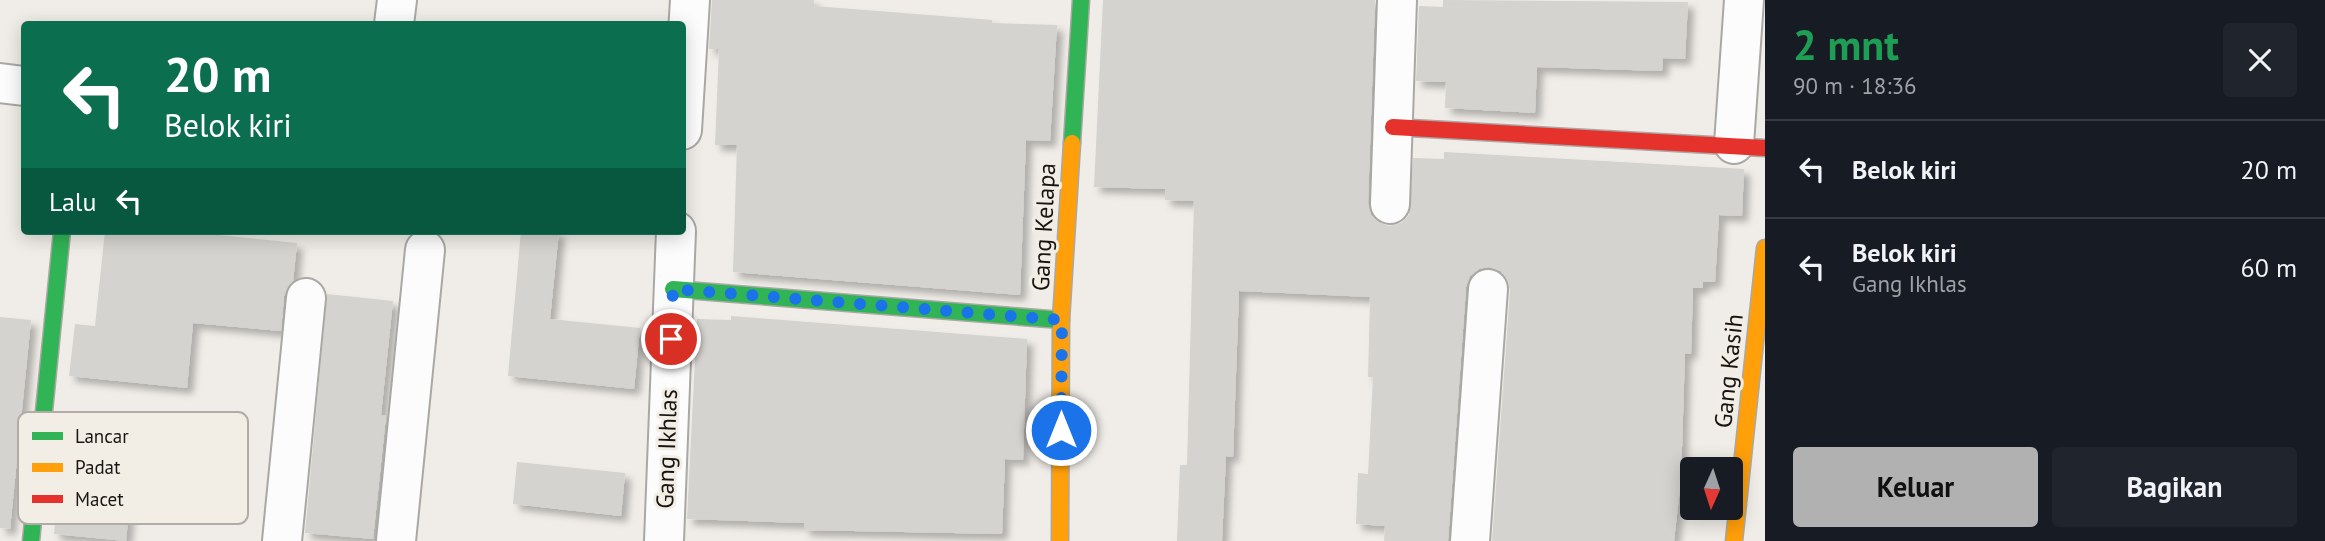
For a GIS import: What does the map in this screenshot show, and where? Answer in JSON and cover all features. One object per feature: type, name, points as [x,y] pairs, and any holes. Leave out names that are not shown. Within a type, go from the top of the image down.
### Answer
[{"type":"street","points":[[394,21],[397,0]]},
{"type":"street","points":[[686,65],[690,0]]},
{"type":"street","name":"Gang Kelapa","points":[[1060,541],[1062,320],[1081,0]]},
{"type":"street","points":[[1390,204],[1397,0]]},
{"type":"street","points":[[1393,127],[1750,146],[1744,0]]},
{"type":"street","points":[[0,83],[21,86]]},
{"type":"street","points":[[44,412],[62,235]]},
{"type":"street","name":"Gang Ikhlas","points":[[664,541],[676,235]]},
{"type":"street","name":"Gang Kasih","points":[[1734,541],[1765,247]]},
{"type":"street","points":[[396,541],[425,250]]},
{"type":"street","points":[[673,289],[1062,320]]},
{"type":"street","points":[[1470,541],[1488,289]]},
{"type":"street","points":[[282,541],[306,298]]},
{"type":"building","points":[[712,0],[814,0],[814,6],[992,20],[992,23],[1057,25],[1050,141],[1026,140],[1020,295],[733,272],[737,145],[715,145],[719,49],[709,49]]},
{"type":"building","points":[[1103,0],[1375,0],[1368,203],[1371,215],[1379,223],[1389,226],[1401,223],[1409,215],[1413,158],[1444,159],[1444,152],[1744,169],[1742,216],[1719,215],[1715,282],[1703,282],[1703,288],[1693,288],[1691,354],[1685,353],[1680,488],[1674,541],[1492,541],[1510,291],[1508,280],[1501,271],[1489,267],[1479,269],[1470,276],[1466,287],[1448,541],[1384,541],[1385,526],[1356,524],[1358,473],[1368,474],[1373,377],[1368,377],[1370,297],[1239,291],[1233,457],[1226,456],[1222,541],[1177,541],[1180,465],[1187,465],[1194,201],[1165,200],[1165,189],[1094,187]]},
{"type":"building","points":[[1443,0],[1688,2],[1685,59],[1663,58],[1662,71],[1537,67],[1535,113],[1445,108],[1446,82],[1416,81],[1419,6],[1443,7]]},
{"type":"building","points":[[105,235],[220,235],[297,243],[293,282],[284,296],[281,331],[193,323],[187,388],[69,376],[75,324],[95,326]]},
{"type":"building","points":[[521,235],[559,235],[550,319],[640,328],[634,389],[508,376]]},
{"type":"building","points":[[327,294],[393,301],[381,415],[386,416],[373,539],[305,533]]},
{"type":"building","points":[[731,316],[1027,339],[1023,460],[1005,459],[1002,534],[804,530],[804,523],[687,519],[697,319],[731,320]]},
{"type":"building","points":[[0,317],[31,320],[22,412],[18,412],[18,449],[10,529],[0,528]]},
{"type":"building","points":[[517,462],[625,473],[621,516],[513,504]]},
{"type":"building","points":[[55,524],[128,524],[126,541],[54,534]]},
{"type":"traffic: fast","points":[[1072,143],[1081,0]]},
{"type":"traffic: fast","points":[[44,412],[62,235]]},
{"type":"traffic: fast","points":[[673,289],[1061,320]]},
{"type":"traffic: fast","points":[[31,541],[33,524]]},
{"type":"traffic: slow","points":[[1060,541],[1061,320],[1072,143]]},
{"type":"traffic: slow","points":[[1734,541],[1765,248]]},
{"type":"traffic: jam","points":[[1393,127],[1765,148]]},
{"type":"route","points":[[671,339],[673,289],[1062,320],[1061,430]]}]
